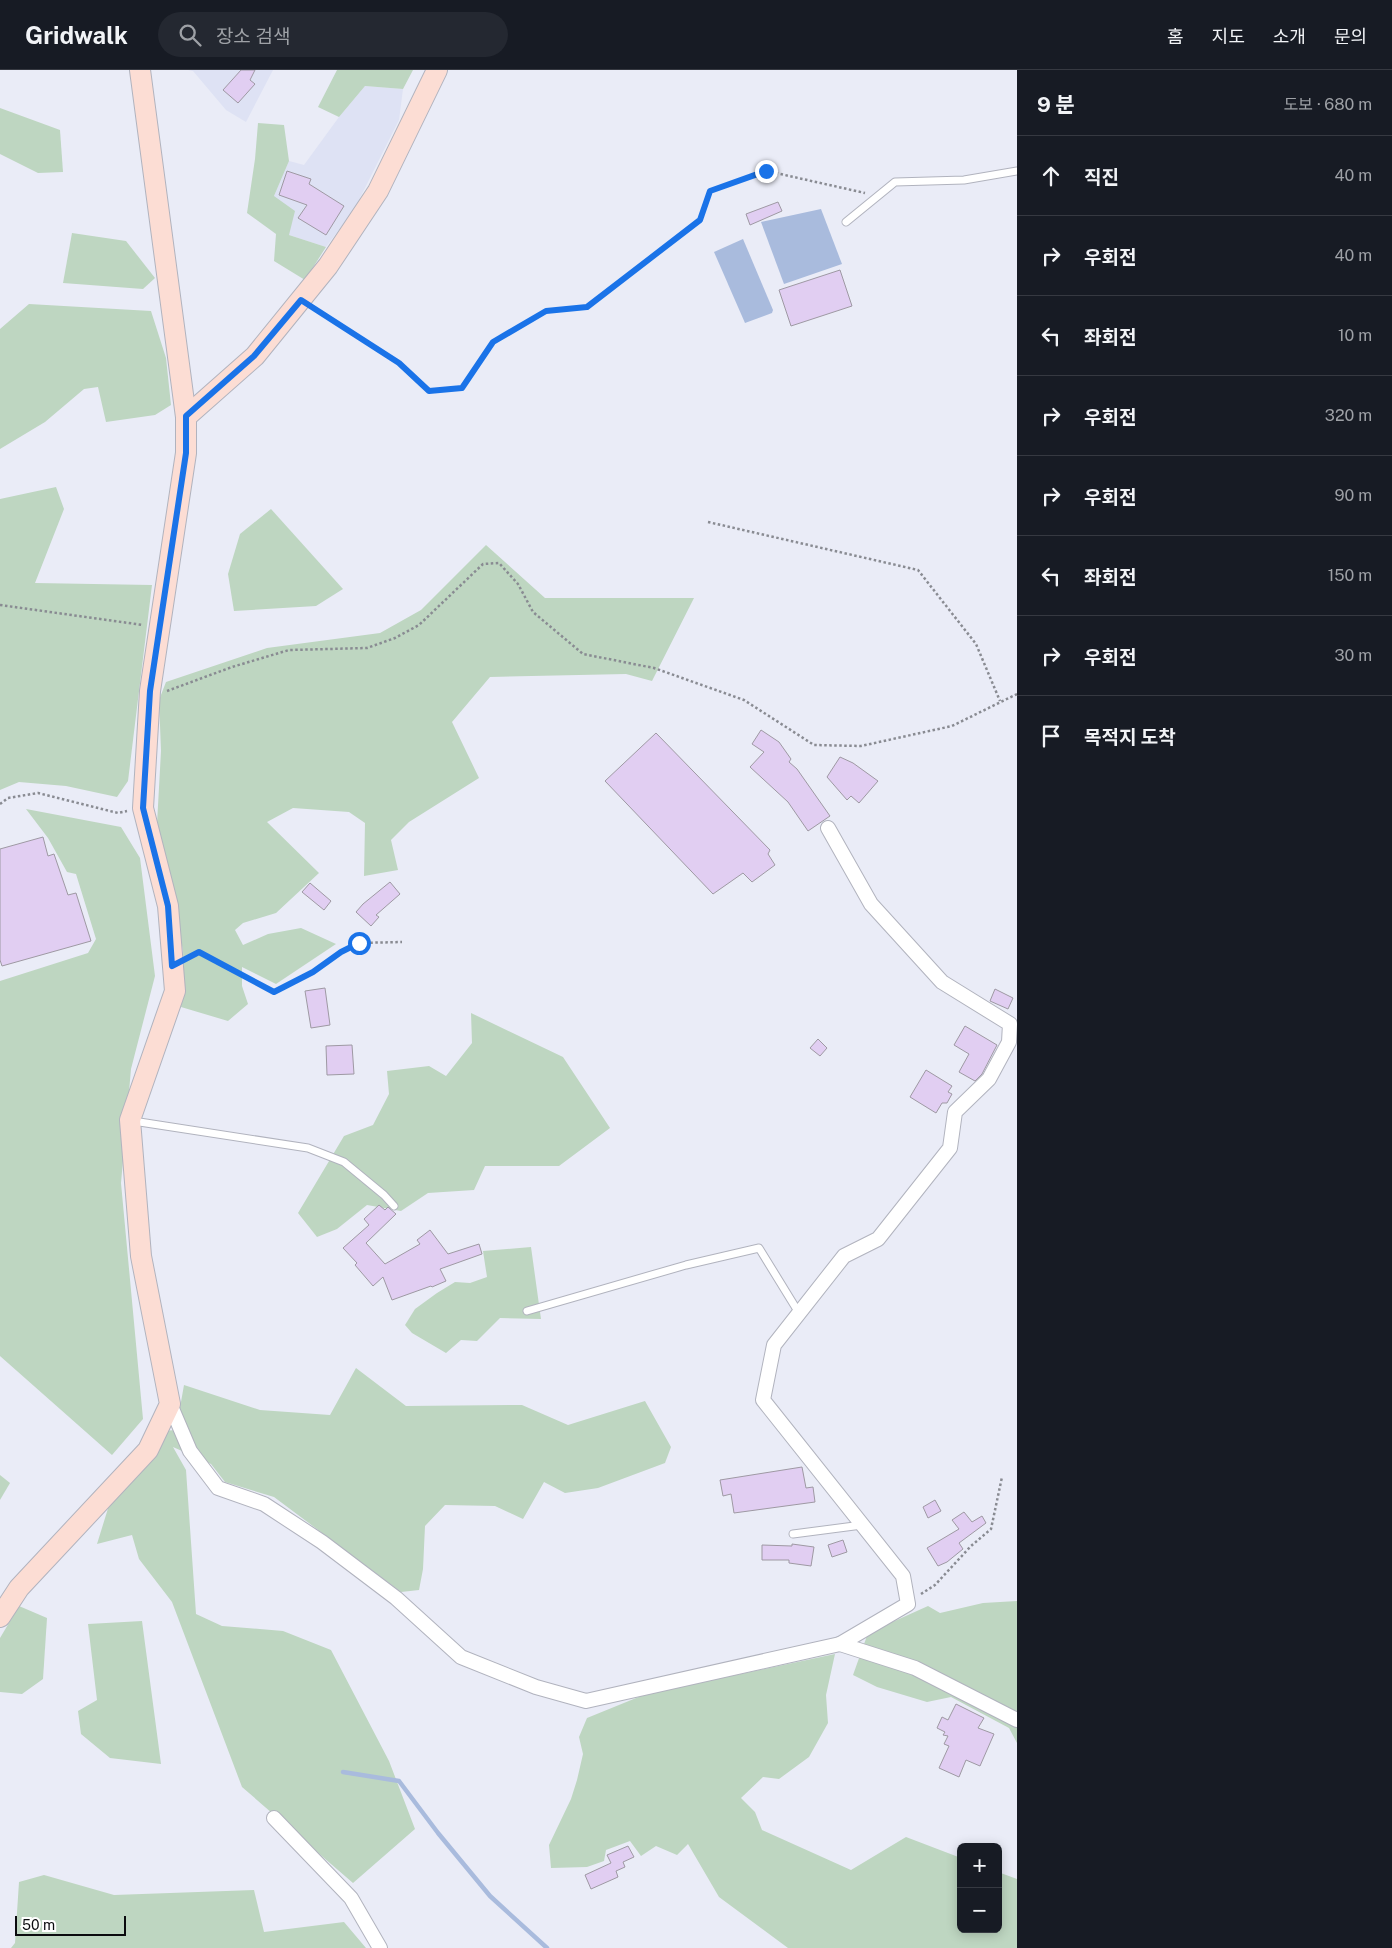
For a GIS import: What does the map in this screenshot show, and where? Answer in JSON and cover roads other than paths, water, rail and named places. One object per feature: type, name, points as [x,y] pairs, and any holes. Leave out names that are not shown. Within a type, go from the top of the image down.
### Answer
[{"type":"street","points":[[140,70],[186,416],[186,453],[150,691],[143,808],[168,906],[175,992],[130,1120],[141,1256],[170,1404],[190,1450],[218,1488],[264,1504],[322,1542],[396,1598],[461,1657],[536,1687],[586,1701],[840,1644],[908,1604],[903,1576],[763,1400],[774,1345],[844,1256],[878,1239],[950,1148],[955,1112],[989,1079],[1009,1042],[1010,1024],[942,982],[871,904],[828,828]]},
{"type":"street","points":[[186,416],[254,356],[328,266],[378,191],[436,70]]},
{"type":"street","points":[[0,1617],[20,1588],[148,1450],[170,1404]]},
{"type":"street","points":[[840,1644],[915,1668],[1017,1720]]},
{"type":"street","points":[[274,1818],[351,1898],[380,1948]]},
{"type":"lane","points":[[846,222],[895,182],[964,180],[1017,171]]},
{"type":"lane","points":[[130,1120],[308,1148],[344,1162],[394,1206]]},
{"type":"lane","points":[[527,1311],[686,1265],[759,1248],[799,1313]]},
{"type":"lane","points":[[793,1534],[863,1526]]},
{"type":"water","points":[[821,209],[842,264],[784,284],[761,222]]},
{"type":"water","points":[[743,239],[773,310],[772,313],[745,323],[714,252]]},
{"type":"waterway","points":[[343,1772],[399,1781],[438,1833],[490,1896],[547,1948]]}]
